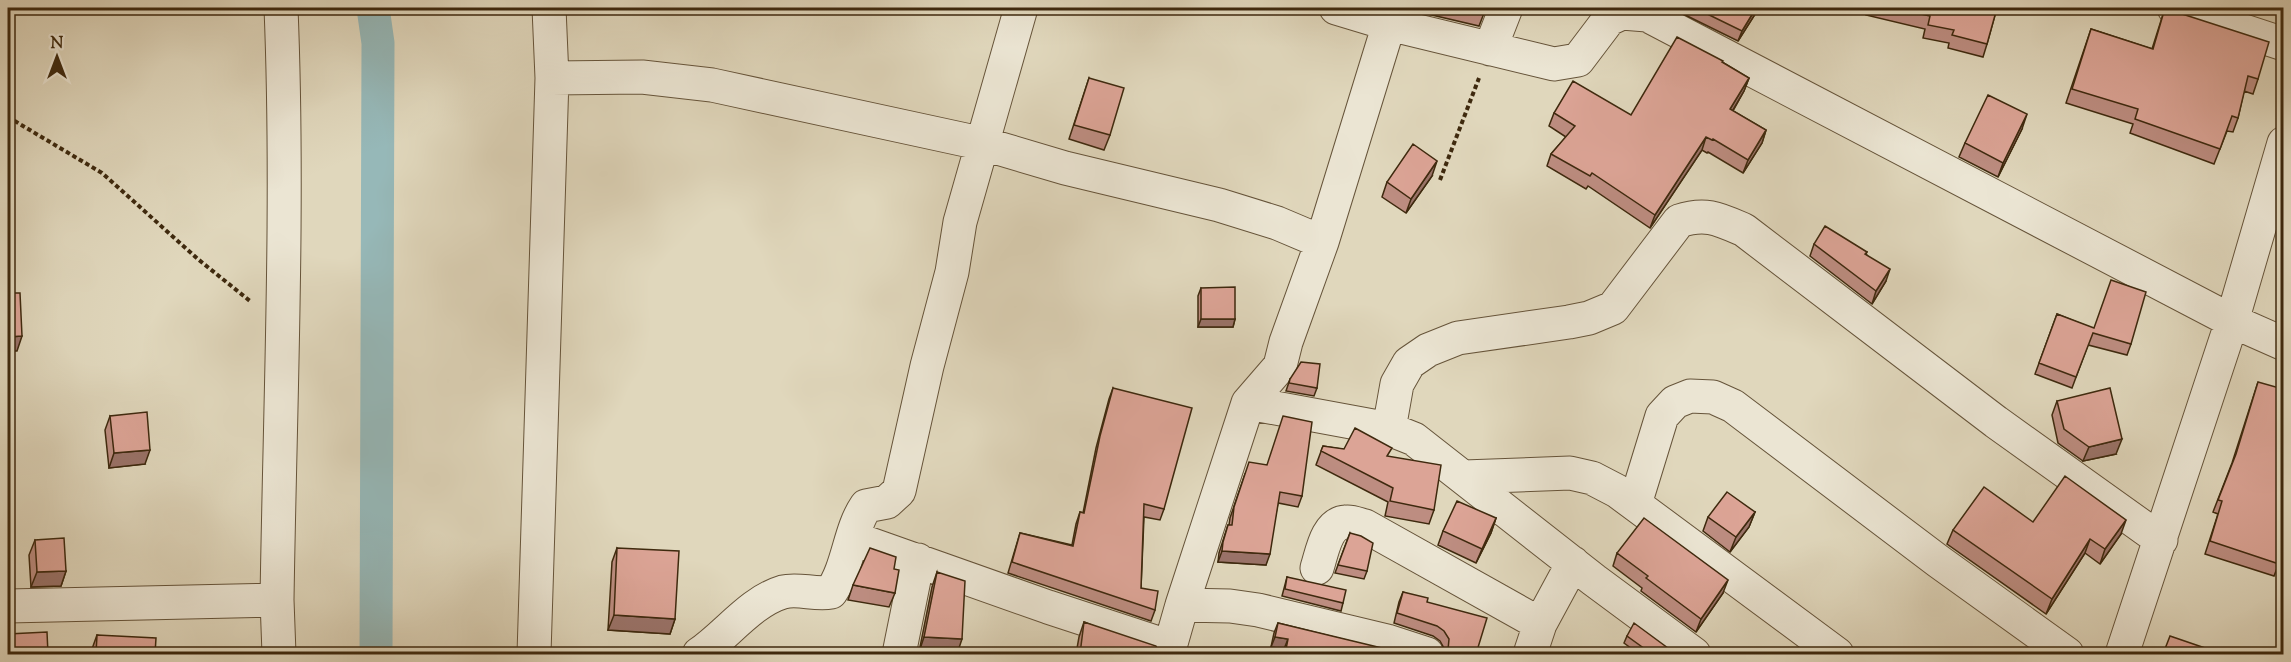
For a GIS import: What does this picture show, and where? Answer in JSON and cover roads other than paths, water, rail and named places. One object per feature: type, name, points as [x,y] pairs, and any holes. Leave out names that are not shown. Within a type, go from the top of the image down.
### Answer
[{"type":"street","points":[[279,654],[276,600],[285,175],[285,95],[281,8]]},
{"type":"street","points":[[534,654],[552,78],[549,8]]},
{"type":"street","points":[[699,654],[716,643],[752,610],[767,600],[790,591],[822,594],[831,592],[859,517],[866,506],[887,502],[899,491],[927,366],[952,272],[960,222],[984,144],[1020,8]]},
{"type":"street","points":[[1336,8],[1389,24],[1554,64],[1578,60],[1609,20],[1622,13],[1647,15],[2232,321],[2283,344]]},
{"type":"street","points":[[1490,49],[1506,8]]},
{"type":"street","points":[[2174,8],[2283,44]]},
{"type":"street","points":[[853,538],[1169,651],[1248,403],[1280,366],[1286,342],[1322,242],[1389,24]]},
{"type":"street","points":[[552,78],[642,77],[712,85],[984,144],[1076,171],[1219,205],[1277,223],[1322,242]]},
{"type":"street","points":[[2122,654],[2232,321],[2283,143]]},
{"type":"street","points":[[1389,429],[1396,384],[1409,363],[1428,350],[1458,338],[1569,322],[1589,318],[1613,308],[1679,221],[1695,216],[1715,218],[1744,230],[1996,422],[2161,540]]},
{"type":"street","points":[[1635,504],[1662,416],[1675,402],[1690,396],[1713,397],[1733,406],[1938,561],[2067,654]]},
{"type":"street","points":[[1248,403],[1389,429],[1414,439],[1572,563],[1694,654]]},
{"type":"street","points":[[1464,477],[1569,473],[1592,478],[1617,490],[1837,654]]},
{"type":"street","points":[[1317,568],[1328,536],[1334,527],[1346,522],[1355,524],[1386,537],[1540,624]]},
{"type":"street","points":[[899,654],[918,560]]},
{"type":"street","points":[[1530,654],[1540,624],[1572,563]]},
{"type":"street","points":[[8,606],[276,600]]},
{"type":"street","points":[[1182,605],[1230,606],[1258,610],[1427,654]]},
{"type":"waterway","points":[[373,8],[378,43],[376,654]]}]
